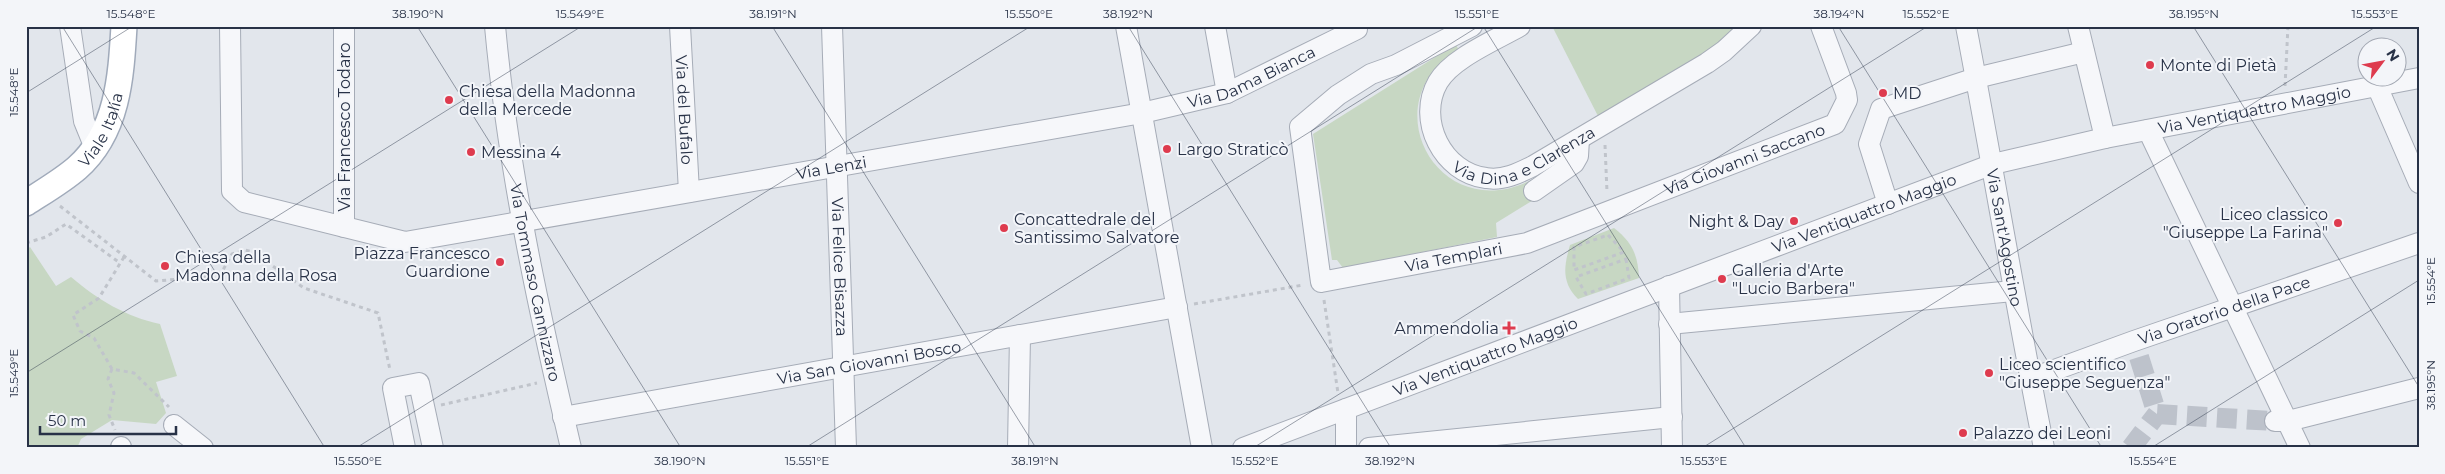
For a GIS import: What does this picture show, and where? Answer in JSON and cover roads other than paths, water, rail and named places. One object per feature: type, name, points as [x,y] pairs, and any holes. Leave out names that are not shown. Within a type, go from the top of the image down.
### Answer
[{"type":"main road","name":"Viale Italia","points":[[34,198],[79,167],[95,148],[109,122],[120,88],[124,26]]},
{"type":"street","points":[[70,26],[84,121],[95,148]]},
{"type":"street","points":[[230,26],[232,191],[244,202],[405,242],[521,222]]},
{"type":"street","name":"Via Francesco Todaro","points":[[344,26],[344,227]]},
{"type":"street","name":"Via Tommaso Cannizzaro","points":[[495,26],[502,108],[521,222],[570,448]]},
{"type":"street","name":"Via del Bufalo","points":[[680,26],[689,192]]},
{"type":"street","name":"Via Felice Bisazza","points":[[832,26],[835,167],[846,448]]},
{"type":"street","points":[[1126,26],[1202,448]]},
{"type":"street","points":[[1215,26],[1228,93]]},
{"type":"street","name":"Via Templari","points":[[1472,26],[1396,65],[1371,74],[1338,95],[1300,127],[1321,282],[1503,249],[1550,236],[1585,222]]},
{"type":"street","name":"Via Dina e Clarenza","points":[[1520,26],[1454,65],[1438,82],[1431,105],[1430,118],[1438,144],[1453,164],[1463,170],[1486,178],[1498,179],[1521,172],[1579,147],[1707,63],[1724,51],[1752,26]]},
{"type":"street","name":"Via Giovanni Saccano","points":[[1585,222],[1836,124],[1847,100],[1846,93],[1821,26]]},
{"type":"street","name":"Via Sant'Agostino","points":[[1966,26],[1993,164],[2013,291],[2044,448]]},
{"type":"street","points":[[2078,26],[2104,138]]},
{"type":"street","name":"Via Dama Bianca","points":[[1142,113],[1228,93],[1357,28]]},
{"type":"street","points":[[1888,204],[1869,144],[1881,109],[1976,78],[2084,52]]},
{"type":"street","name":"Via Ventiquattro Maggio","points":[[1243,448],[1993,164],[2104,138],[2367,88]]},
{"type":"street","points":[[2378,88],[2419,183]]},
{"type":"street","name":"Via Lenzi","points":[[521,222],[1142,113]]},
{"type":"street","points":[[2148,130],[2233,307],[2281,421],[2300,448]]},
{"type":"street","points":[[1534,191],[1566,169],[1579,147]]},
{"type":"street","name":"Via Oratorio della Pace","points":[[2030,379],[2137,349],[2233,307],[2419,243]]},
{"type":"street","points":[[1669,286],[1672,448]]},
{"type":"street","points":[[1669,324],[2013,291]]},
{"type":"street","name":"Via San Giovanni Bosco","points":[[563,417],[1176,307]]},
{"type":"street","points":[[1018,448],[1020,335]]},
{"type":"street","points":[[405,448],[393,388],[419,383],[433,448]]},
{"type":"street","points":[[2281,421],[2419,388]]},
{"type":"street","points":[[1346,409],[1346,448]]},
{"type":"street","points":[[1369,448],[1672,417]]},
{"type":"street","points":[[174,425],[203,448]]},
{"type":"tunnel","points":[[2139,357],[2157,414]]},
{"type":"tunnel","points":[[2157,414],[2273,421]]},
{"type":"tunnel","points":[[2131,448],[2157,414]]},
{"type":"place","name":"Monte di Pietà","points":[[2150,65]]},
{"type":"place","name":"MD","points":[[1883,93]]},
{"type":"place","name":"Chiesa della Madonna della Mercede","points":[[449,100]]},
{"type":"place","name":"Largo Straticò","points":[[1167,149]]},
{"type":"place","name":"Messina 4","points":[[471,152]]},
{"type":"place","name":"Night & Day","points":[[1794,221]]},
{"type":"place","name":"Liceo classico \"Giuseppe La Farina\"","points":[[2338,223]]},
{"type":"place","name":"Concattedrale del Santissimo Salvatore","points":[[1004,228]]},
{"type":"place","name":"Piazza Francesco Guardione","points":[[500,262]]},
{"type":"place","name":"Chiesa della Madonna della Rosa","points":[[165,266]]},
{"type":"place","name":"Galleria d'Arte \"Lucio Barbera\"","points":[[1722,279]]},
{"type":"place","name":"Ammendolia","points":[[1509,328]]},
{"type":"place","name":"Liceo scientifico \"Giuseppe Seguenza\"","points":[[1989,373]]},
{"type":"place","name":"Palazzo dei Leoni","points":[[1963,433]]}]
